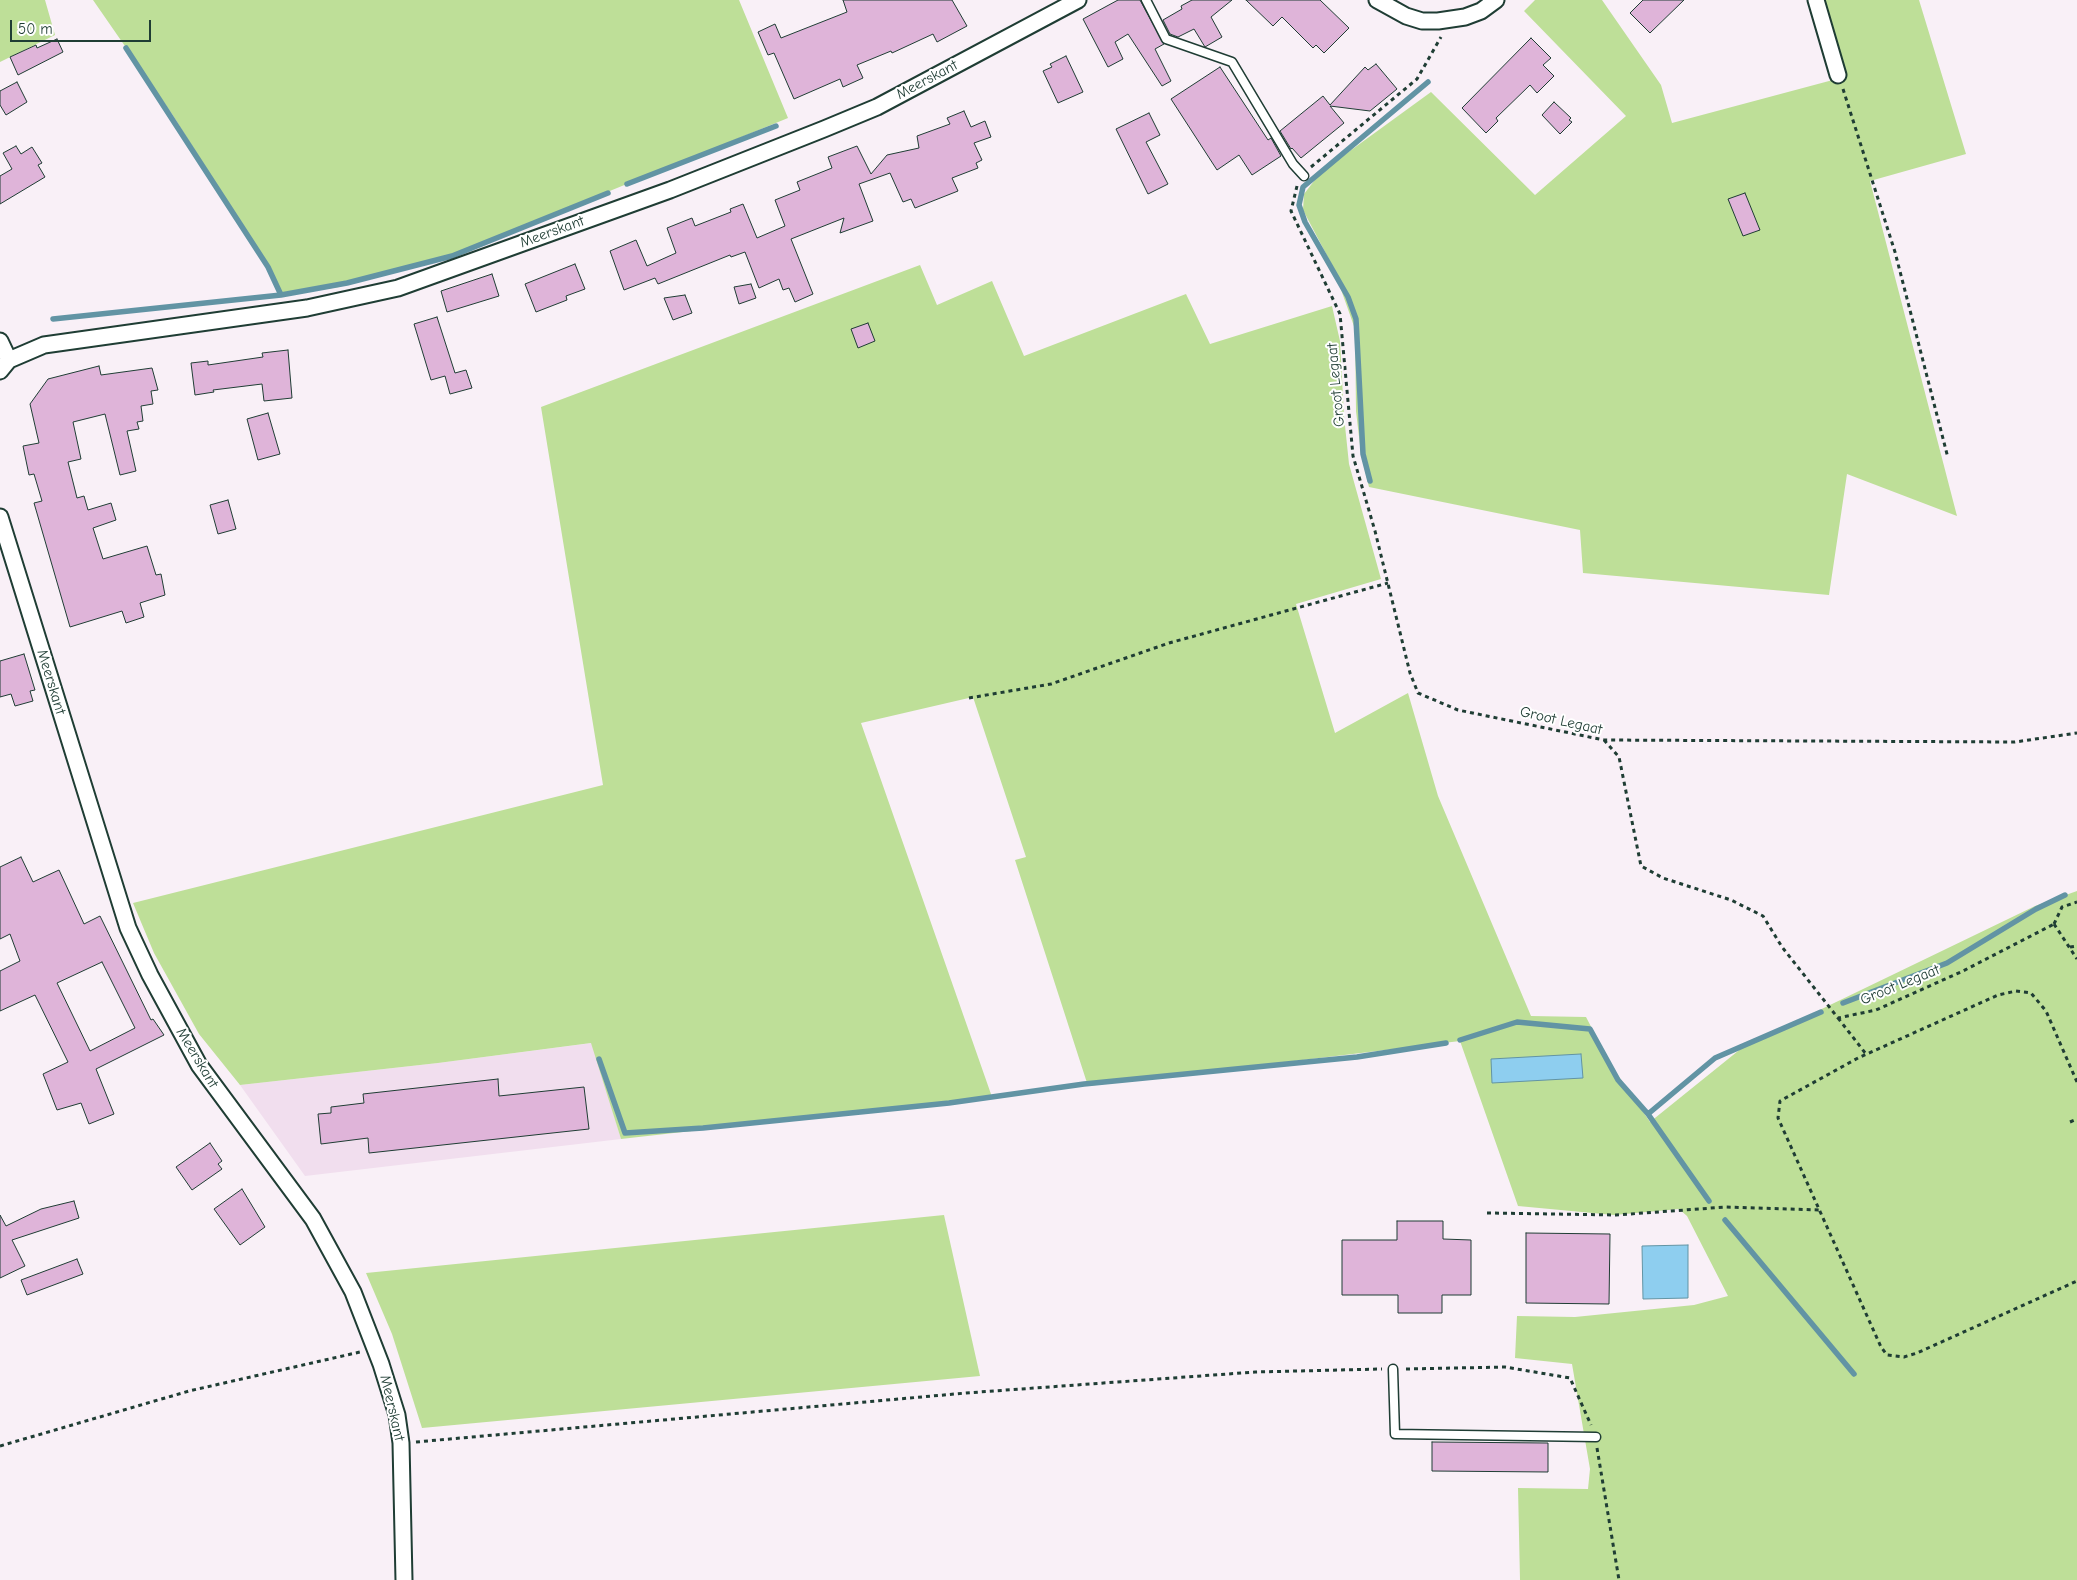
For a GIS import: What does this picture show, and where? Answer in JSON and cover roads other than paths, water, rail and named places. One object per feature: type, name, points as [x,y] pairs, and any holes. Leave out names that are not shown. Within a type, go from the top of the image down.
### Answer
[{"type":"street","name":"Meerskant","points":[[4,365],[44,345],[308,308],[398,288],[670,190],[850,118],[877,106],[1078,0]]},
{"type":"street","points":[[1377,0],[1394,11],[1422,21],[1452,20],[1481,11],[1496,0]]},
{"type":"street","points":[[1816,0],[1838,75]]},
{"type":"street","points":[[0,341],[4,365]]},
{"type":"street","name":"Meerskant","points":[[0,517],[128,928],[150,975],[199,1065],[313,1220],[353,1292],[375,1348],[396,1415],[401,1443],[404,1580]]},
{"type":"lane","points":[[1146,0],[1166,39],[1232,62],[1293,164],[1304,176]]},
{"type":"lane","points":[[1393,1369],[1395,1434],[1596,1436]]},
{"type":"water","points":[[1581,1054],[1583,1078],[1492,1083],[1491,1059]]},
{"type":"water","points":[[1688,1245],[1688,1298],[1643,1299],[1642,1246]]},
{"type":"waterway","points":[[126,48],[268,267],[281,295]]},
{"type":"waterway","points":[[1370,481],[1363,454],[1356,319],[1348,297],[1305,222],[1299,205],[1303,187],[1428,82]]},
{"type":"waterway","points":[[627,184],[776,126]]},
{"type":"waterway","points":[[53,319],[281,295],[347,283],[452,256],[608,193]]},
{"type":"waterway","points":[[1843,1003],[1947,963],[2036,909],[2065,895]]},
{"type":"waterway","points":[[1648,1114],[1715,1058],[1821,1012]]},
{"type":"waterway","points":[[1460,1040],[1517,1022],[1590,1029],[1618,1080],[1648,1114],[1709,1201]]},
{"type":"waterway","points":[[599,1059],[625,1133],[703,1128],[949,1103],[1084,1084],[1357,1057],[1446,1043]]},
{"type":"waterway","points":[[1725,1220],[1854,1374]]}]
